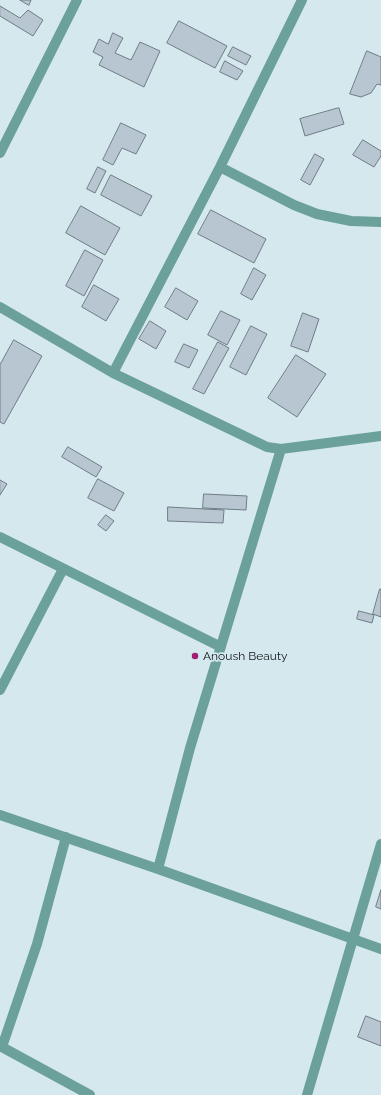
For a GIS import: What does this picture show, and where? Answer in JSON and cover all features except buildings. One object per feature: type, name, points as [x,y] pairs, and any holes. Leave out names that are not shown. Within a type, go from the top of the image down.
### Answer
[{"type":"street","points":[[0,153],[77,0]]},
{"type":"street","points":[[113,373],[220,167],[302,0]]},
{"type":"street","points":[[220,167],[294,205],[317,214],[351,221],[381,222]]},
{"type":"street","points":[[0,307],[113,373],[267,447],[281,449],[381,436]]},
{"type":"street","points":[[158,869],[190,748],[281,449]]},
{"type":"street","points":[[0,536],[63,569],[221,647]]},
{"type":"street","points":[[0,690],[63,569]]},
{"type":"street","points":[[0,815],[158,869],[381,949]]},
{"type":"street","points":[[66,837],[37,944],[1,1047],[90,1095]]},
{"type":"street","points":[[307,1095],[381,844]]},
{"type":"place","name":"Anoush Beauty","points":[[195,656]]}]
